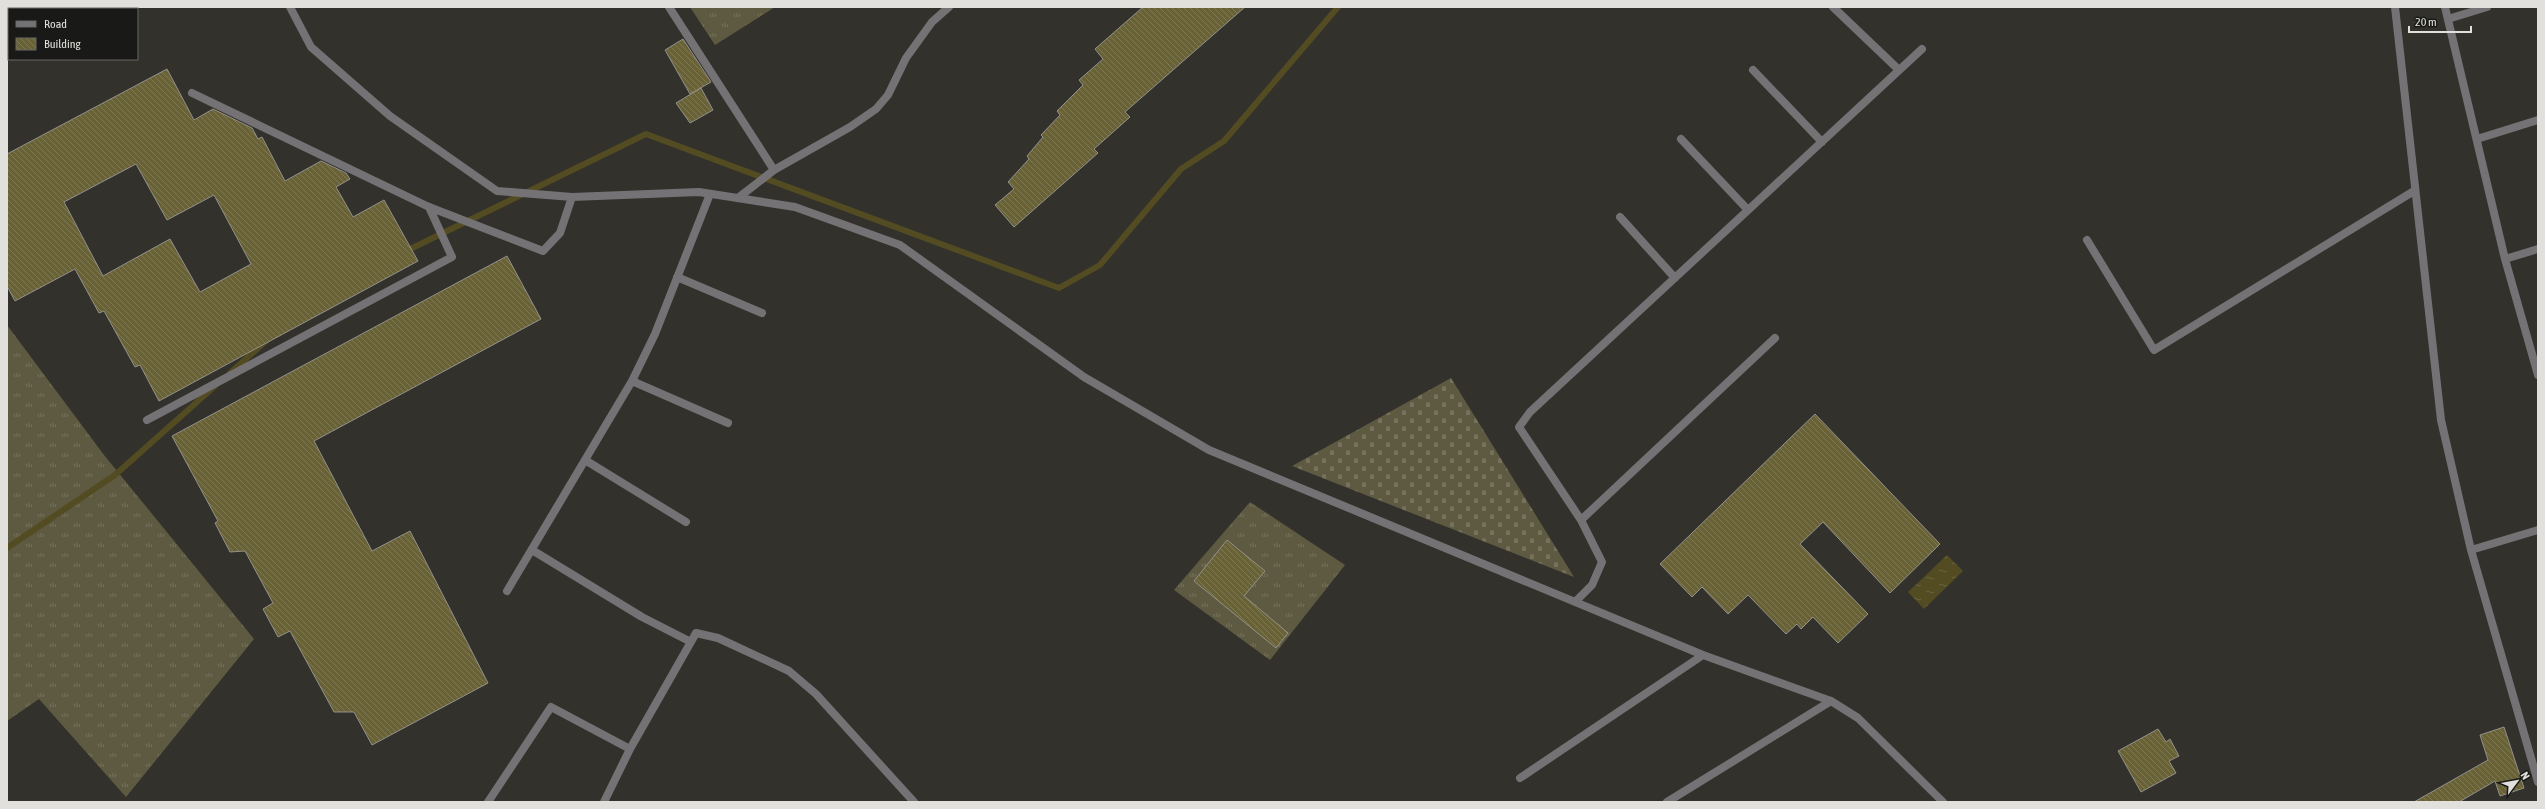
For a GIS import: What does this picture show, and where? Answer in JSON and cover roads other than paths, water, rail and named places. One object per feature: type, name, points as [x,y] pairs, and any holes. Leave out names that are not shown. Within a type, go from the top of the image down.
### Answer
[{"type":"street","points":[[290,7],[311,47],[390,116],[497,191],[572,197],[699,192],[795,207],[900,245],[1084,377],[1208,450],[1702,655],[1831,701],[1858,718],[1943,802]]},
{"type":"street","points":[[669,7],[774,170]]},
{"type":"street","points":[[738,198],[774,170],[848,128],[876,109],[888,95],[906,58],[923,34],[932,22],[949,7]]},
{"type":"street","points":[[1833,7],[1899,70]]},
{"type":"street","points":[[2395,7],[2414,192],[2441,420],[2471,550],[2538,782]]},
{"type":"street","points":[[2445,7],[2505,259],[2538,375]]},
{"type":"street","points":[[2448,19],[2487,7]]},
{"type":"street","points":[[1575,602],[1592,585],[1602,562],[1581,520],[1519,427],[1530,412],[1922,49]]},
{"type":"street","points":[[1752,70],[1822,142]]},
{"type":"street","points":[[192,94],[429,207],[543,251],[560,233],[572,197]]},
{"type":"street","points":[[2477,139],[2538,120]]},
{"type":"street","points":[[1681,139],[1748,210]]},
{"type":"street","points":[[2087,240],[2154,350],[2414,192]]},
{"type":"street","points":[[507,591],[632,380],[655,334],[710,194]]},
{"type":"street","points":[[147,420],[452,257],[429,207]]},
{"type":"street","points":[[1620,218],[1675,278]]},
{"type":"street","points":[[2505,259],[2538,249]]},
{"type":"street","points":[[677,277],[762,313]]},
{"type":"street","points":[[1581,520],[1775,338]]},
{"type":"street","points":[[632,380],[728,423]]},
{"type":"street","points":[[585,460],[686,522]]},
{"type":"street","points":[[2471,550],[2538,530]]},
{"type":"street","points":[[532,550],[642,617],[691,642]]},
{"type":"street","points":[[604,802],[630,749],[696,633],[718,638],[789,671],[816,694],[914,802]]},
{"type":"street","points":[[1520,778],[1702,655]]},
{"type":"street","points":[[1667,802],[1831,701]]},
{"type":"street","points":[[488,802],[551,707],[630,749]]},
{"type":"water","points":[[1947,555],[1963,571],[1924,609],[1908,592]]},
{"type":"waterway","points":[[404,252],[646,134],[1059,288],[1100,265],[1181,169],[1224,141],[1338,7]]},
{"type":"waterway","points":[[230,373],[266,341]]},
{"type":"waterway","points":[[7,548],[115,475],[215,386]]}]
